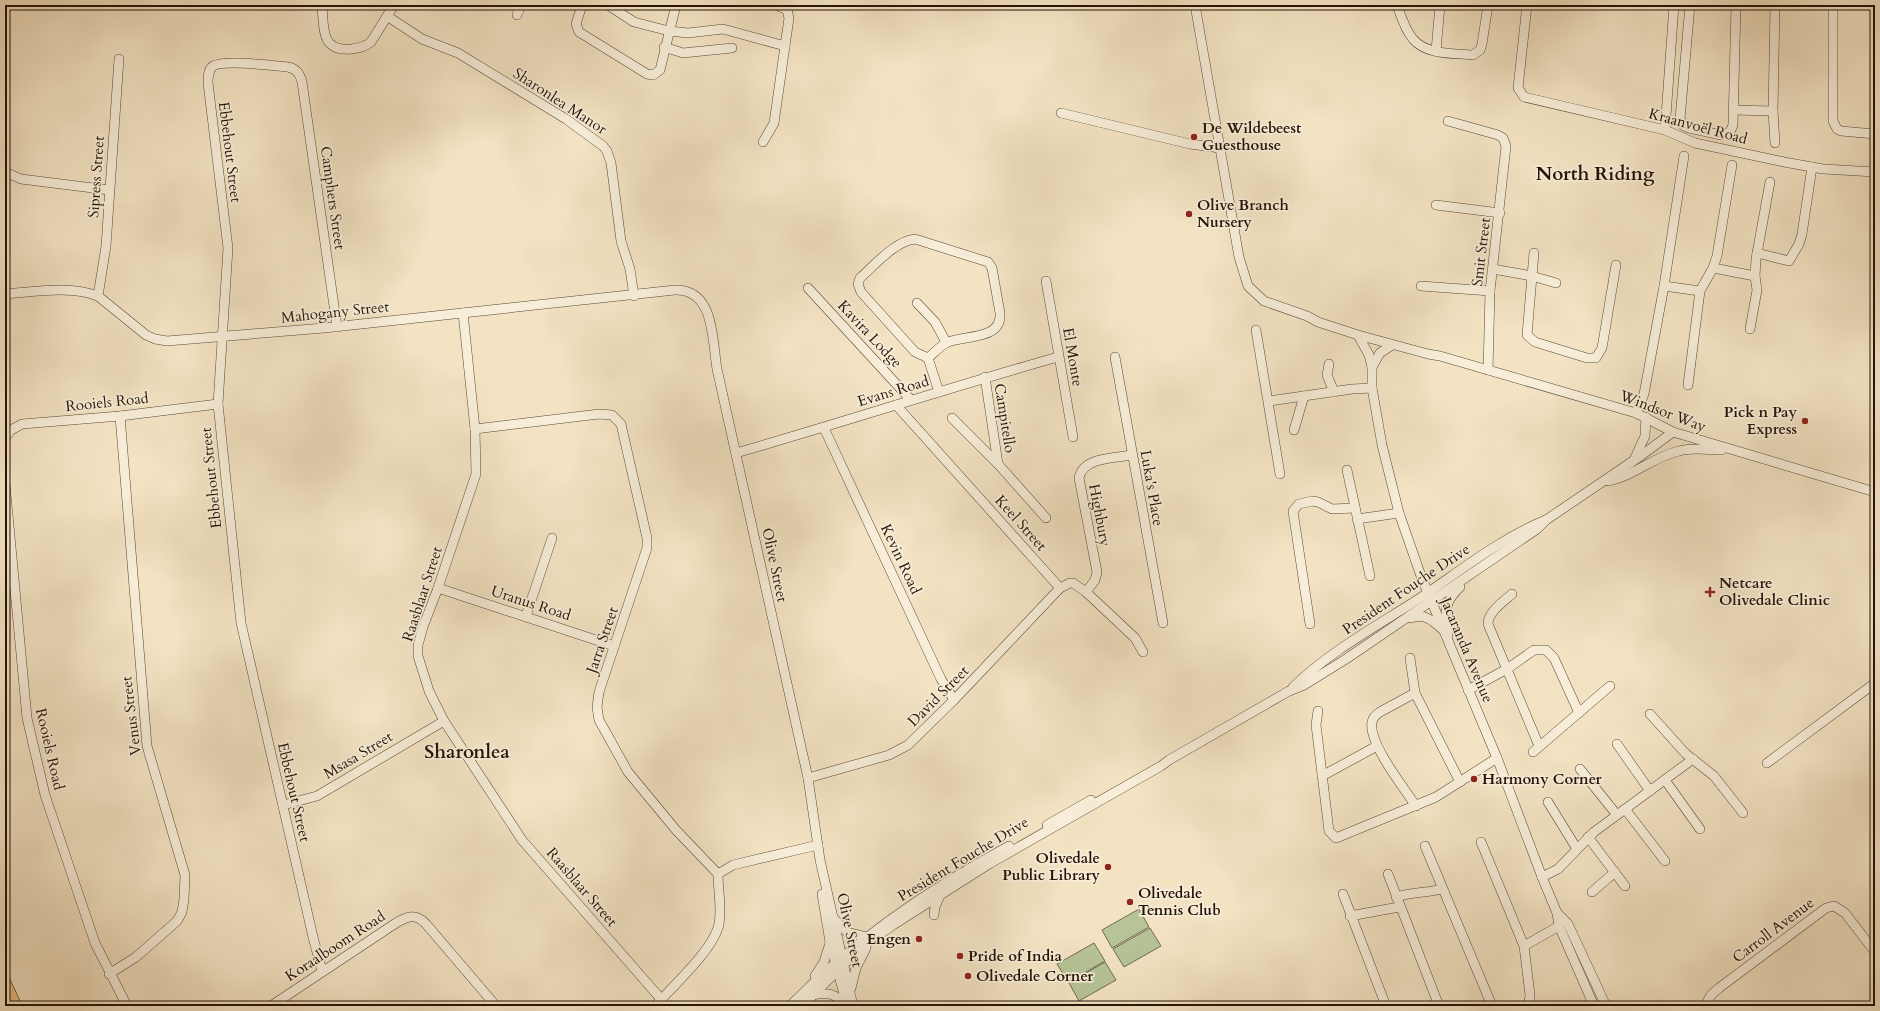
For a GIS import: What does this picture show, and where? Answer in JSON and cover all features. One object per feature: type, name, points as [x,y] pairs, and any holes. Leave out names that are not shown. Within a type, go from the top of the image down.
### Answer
[{"type":"main road","points":[[5,982],[16,1006]]},
{"type":"main road","points":[[5,1000],[8,1006]]},
{"type":"street","points":[[322,5],[325,36],[329,43],[335,48],[343,50],[367,46],[375,38],[394,5]]},
{"type":"street","points":[[517,15],[521,5]]},
{"type":"street","points":[[582,5],[576,24],[579,32],[647,74],[653,75],[659,72],[664,47],[676,5]]},
{"type":"street","points":[[608,5],[634,22],[669,31],[688,34],[723,29],[785,46]]},
{"type":"street","points":[[763,142],[774,123],[789,13],[782,6],[776,5]]},
{"type":"street","points":[[1061,113],[1197,145],[1220,148],[1195,5]]},
{"type":"street","points":[[1397,5],[1412,39],[1419,45],[1436,51],[1473,55],[1477,53],[1483,40],[1488,5]]},
{"type":"street","points":[[1436,51],[1440,5]]},
{"type":"street","name":"Kraanvoël Road","points":[[1527,5],[1519,91],[1524,97],[1665,130],[1695,143],[1812,167],[1875,172]]},
{"type":"street","points":[[1665,130],[1674,5]]},
{"type":"street","points":[[1690,5],[1680,113],[1682,123],[1689,128],[1726,134],[1732,129],[1736,5]]},
{"type":"street","points":[[1775,5],[1773,111],[1775,143]]},
{"type":"street","points":[[1833,5],[1833,121],[1837,129],[1841,131],[1875,134]]},
{"type":"street","name":"Sharonlea Manor","points":[[387,16],[422,39],[458,53],[505,81],[566,119],[603,146],[607,151],[611,163],[621,241],[630,269],[634,296]]},
{"type":"street","points":[[664,47],[683,52],[732,48]]},
{"type":"street","name":"Sipress Street","points":[[98,296],[106,246],[119,59]]},
{"type":"street","name":"Ebbehout Street","points":[[300,74],[293,68],[288,67],[225,62],[210,69],[208,83],[228,248],[221,336],[218,404],[241,623],[247,657],[322,971]]},
{"type":"street","name":"Camphers Street","points":[[300,74],[337,327]]},
{"type":"street","points":[[1733,110],[1773,111]]},
{"type":"street","name":"Smit Street","points":[[1448,121],[1494,133],[1502,138],[1506,150],[1490,291],[1488,370]]},
{"type":"street","name":"Windsor Way","points":[[1220,148],[1239,257],[1248,286],[1264,301],[1307,316],[1318,322],[1358,335],[1392,345],[1440,356],[1636,413],[1673,432],[1875,492]]},
{"type":"street","points":[[1636,413],[1644,394],[1664,286],[1684,156]]},
{"type":"street","points":[[1688,385],[1700,291],[1713,268],[1717,256],[1732,165]]},
{"type":"street","points":[[1757,253],[1789,261],[1799,244],[1802,234],[1812,167]]},
{"type":"street","points":[[5,172],[21,179],[109,190]]},
{"type":"street","points":[[1750,329],[1757,290],[1755,276],[1757,253],[1770,182]]},
{"type":"street","points":[[1436,205],[1500,213]]},
{"type":"street","points":[[928,358],[946,342],[985,334],[995,329],[998,325],[1000,313],[991,265],[980,258],[921,240],[909,240],[902,242],[860,278],[858,288],[915,352],[928,358],[938,392]]},
{"type":"street","points":[[1534,253],[1526,328],[1529,338],[1535,342],[1587,358],[1596,358],[1602,348],[1616,265]]},
{"type":"street","points":[[1713,268],[1755,276]]},
{"type":"street","points":[[1493,269],[1532,276],[1556,283]]},
{"type":"street","name":"El Monte","points":[[1046,281],[1073,437]]},
{"type":"street","points":[[1421,286],[1490,291]]},
{"type":"street","points":[[1664,286],[1700,291]]},
{"type":"street","name":"Kavira Lodge","points":[[808,288],[911,400]]},
{"type":"street","name":"Mahogany Street","points":[[5,294],[71,290],[82,291],[98,296],[136,328],[155,339],[167,341],[337,327],[682,290]]},
{"type":"street","name":"Olive Street","points":[[682,290],[691,292],[697,296],[706,308],[719,376],[808,778],[820,860],[825,875],[846,1006]]},
{"type":"street","points":[[917,303],[935,322],[946,342]]},
{"type":"street","name":"Raasblaar Street","points":[[463,313],[475,429],[476,474],[423,628],[418,650],[429,691],[444,721],[522,840],[658,1003]]},
{"type":"street","name":"Windsor Way","points":[[1307,316],[1320,317],[1429,350],[1440,356]]},
{"type":"street","points":[[1256,330],[1280,474]]},
{"type":"street","name":"Jacaranda Avenue","points":[[1358,335],[1367,349],[1372,367],[1372,388],[1382,445],[1399,513],[1431,602],[1497,758],[1542,877],[1558,913],[1568,924],[1606,1006]]},
{"type":"street","points":[[1372,367],[1376,357],[1392,345]]},
{"type":"street","name":"Evans Road","points":[[736,452],[824,428],[984,377],[1058,357]]},
{"type":"street","name":"Luka's Place","points":[[1115,357],[1162,623]]},
{"type":"street","points":[[1329,364],[1327,375],[1334,392]]},
{"type":"street","name":"Campitello","points":[[984,377],[998,464]]},
{"type":"street","points":[[1268,401],[1372,388]]},
{"type":"street","points":[[1294,430],[1304,396]]},
{"type":"street","name":"Rooiels Road","points":[[5,438],[11,430],[22,424],[120,416],[218,404]]},
{"type":"street","name":"Keel Street","points":[[896,404],[1060,588]]},
{"type":"street","name":"Jarra Street","points":[[475,429],[600,414],[612,416],[621,424],[647,538],[647,548],[598,699],[598,713],[603,730],[628,772],[676,830],[718,874]]},
{"type":"street","name":"Venus Street","points":[[109,974],[136,957],[177,921],[182,912],[186,883],[183,864],[154,776],[146,746],[120,416]]},
{"type":"street","points":[[1633,461],[1645,436],[1646,417]]},
{"type":"street","name":"Campitello","points":[[952,418],[998,464],[1046,518]]},
{"type":"street","name":"Kevin Road","points":[[824,428],[941,678],[954,700]]},
{"type":"street","name":"President Fouche Drive","points":[[1289,691],[1323,662],[1428,593],[1485,552],[1546,520],[1603,482],[1673,432]]},
{"type":"street","points":[[1603,482],[1623,477],[1677,451],[1689,449],[1737,452]]},
{"type":"street","name":"Highbury","points":[[1086,592],[1096,580],[1097,572],[1079,478],[1080,473],[1082,468],[1091,463],[1132,455]]},
{"type":"street","points":[[1347,470],[1370,576]]},
{"type":"street","name":"Rooiels Road","points":[[5,483],[27,718],[31,739],[55,828],[95,943],[109,974],[127,1006]]},
{"type":"street","points":[[1310,624],[1293,511],[1299,504],[1312,501],[1318,502],[1332,509],[1355,508]]},
{"type":"street","points":[[1357,519],[1399,513]]},
{"type":"street","name":"President Fouche Drive","points":[[868,939],[989,864],[1106,798],[1289,691],[1304,685],[1477,571],[1537,529],[1546,520]]},
{"type":"street","points":[[526,616],[552,538]]},
{"type":"street","points":[[1449,646],[1446,605],[1455,592],[1477,571]]},
{"type":"street","points":[[1060,588],[1065,584],[1074,583],[1086,592],[1135,638],[1143,652]]},
{"type":"street","name":"Uranus Road","points":[[438,588],[614,646]]},
{"type":"street","name":"David Street","points":[[808,778],[889,756],[898,751],[919,735],[954,700],[1060,588]]},
{"type":"street","points":[[1512,594],[1492,612],[1488,620],[1489,629],[1507,669],[1536,749],[1610,686]]},
{"type":"street","points":[[1395,626],[1412,618],[1422,616],[1443,630]]},
{"type":"street","points":[[1468,690],[1507,669],[1534,650],[1546,650],[1554,658],[1579,712]]},
{"type":"street","points":[[1410,658],[1416,693],[1460,782]]},
{"type":"street","points":[[1767,763],[1875,683]]},
{"type":"street","points":[[1416,693],[1387,708],[1375,716],[1372,722],[1377,746],[1416,806]]},
{"type":"street","points":[[1318,711],[1316,725],[1322,776],[1329,831],[1333,837],[1339,838],[1436,797],[1497,758]]},
{"type":"street","points":[[1650,714],[1693,759],[1714,776],[1743,813]]},
{"type":"street","name":"Msasa Street","points":[[283,805],[317,796],[444,721]]},
{"type":"street","points":[[1617,744],[1650,791]]},
{"type":"street","points":[[1322,776],[1377,746]]},
{"type":"street","points":[[1542,877],[1558,869],[1588,837],[1693,759]]},
{"type":"street","name":"President Fouche Drive","points":[[790,1006],[809,992],[868,939],[922,897],[992,855],[1159,763],[1167,761]]},
{"type":"street","points":[[1580,768],[1617,815]]},
{"type":"street","points":[[1665,780],[1700,829]]},
{"type":"street","points":[[1548,802],[1577,849]]},
{"type":"street","points":[[1625,809],[1665,861]]},
{"type":"street","points":[[1588,837],[1625,886]]},
{"type":"street","points":[[1481,842],[1524,946],[1530,995],[1527,1006]]},
{"type":"street","points":[[658,1003],[703,952],[716,933],[720,915],[718,874],[733,865],[818,845]]},
{"type":"street","points":[[1425,846],[1492,1006]]},
{"type":"street","name":"Olive Street","points":[[820,860],[819,876],[830,942],[853,1006]]},
{"type":"street","points":[[1592,892],[1615,872]]},
{"type":"street","points":[[1388,874],[1439,1006]]},
{"type":"street","points":[[1396,897],[1412,893],[1428,893],[1442,889]]},
{"type":"street","points":[[934,915],[935,907],[941,894]]},
{"type":"street","points":[[1343,894],[1350,916],[1386,1006]]},
{"type":"street","name":"Carroll Avenue","points":[[1705,1006],[1711,995],[1719,988],[1826,908],[1834,906],[1845,913],[1875,952]]},
{"type":"street","points":[[1350,916],[1379,912],[1400,907]]},
{"type":"street","name":"Jacaranda Avenue","points":[[1558,913],[1559,926],[1594,1006]]},
{"type":"street","points":[[832,915],[847,932],[868,939],[852,978],[851,988],[853,1006]]},
{"type":"street","name":"Koraalboom Road","points":[[271,1006],[322,971],[405,918],[418,917],[426,924],[496,1006]]},
{"type":"street","points":[[1524,946],[1559,926]]},
{"type":"street","points":[[830,942],[822,967],[809,992],[827,992],[833,994],[846,1006]]},
{"type":"street","name":"President Fouche Drive","points":[[802,1006],[809,992]]},
{"type":"green space","points":[[1139,909],[1149,927],[1112,948],[1102,930]]},
{"type":"green space","points":[[1150,928],[1161,946],[1124,967],[1113,949]]},
{"type":"green space","points":[[1094,943],[1105,961],[1068,982],[1057,964]]},
{"type":"green space","points":[[1105,962],[1116,980],[1079,1001],[1069,983]]},
{"type":"place","name":"De Wildebeest Guesthouse","points":[[1194,137]]},
{"type":"place","name":"Olive Branch Nursery","points":[[1189,214]]},
{"type":"place","name":"Pick n Pay Express","points":[[1805,421]]},
{"type":"place","name":"Netcare Olivedale Clinic","points":[[1710,592]]},
{"type":"place","name":"Harmony Corner","points":[[1474,779]]},
{"type":"place","name":"Olivedale Public Library","points":[[1108,867]]},
{"type":"place","name":"Olivedale Tennis Club","points":[[1130,902]]},
{"type":"place","name":"Engen","points":[[919,939]]},
{"type":"place","name":"Pride of India","points":[[960,956]]},
{"type":"place","name":"Olivedale Corner","points":[[968,976]]},
{"type":"district","name":"North Riding","points":[[1595,174]]},
{"type":"district","name":"Sharonlea","points":[[467,752]]}]
